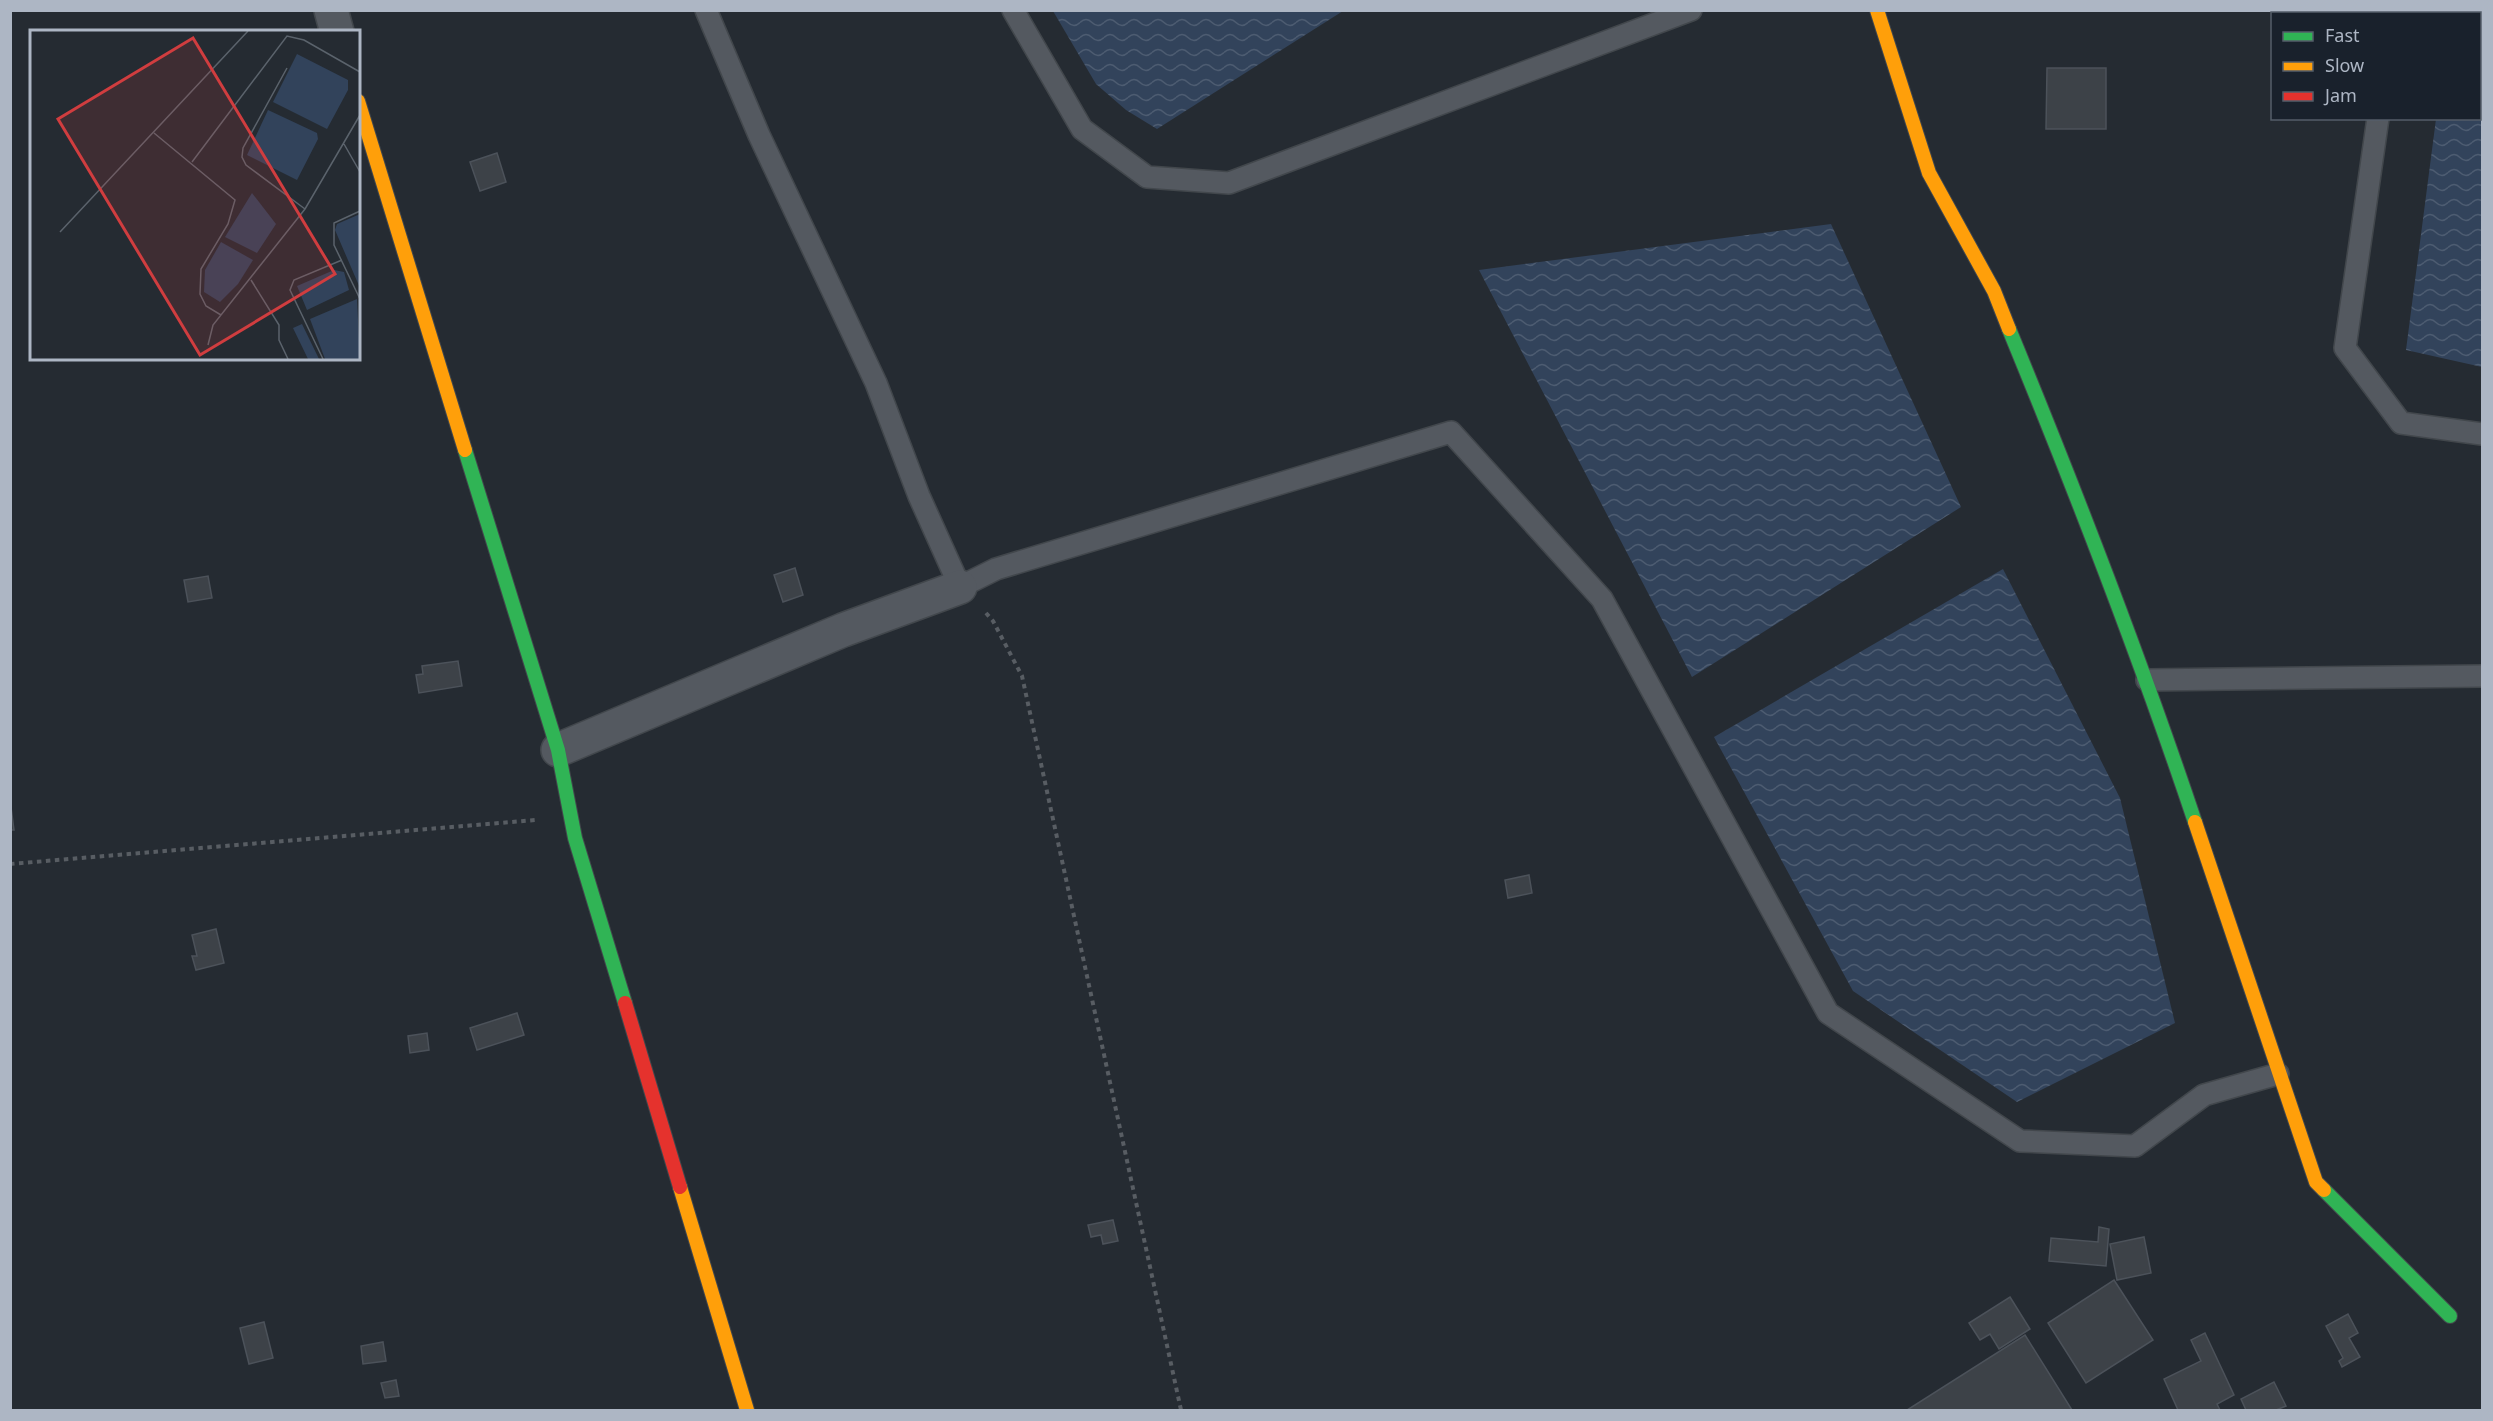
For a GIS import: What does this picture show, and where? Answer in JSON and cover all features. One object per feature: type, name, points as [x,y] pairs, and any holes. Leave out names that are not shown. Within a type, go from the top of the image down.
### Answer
[{"type":"street","points":[[331,10],[337,30]]},
{"type":"street","points":[[1877,10],[1929,173],[1994,291],[2069,475],[2147,680],[2316,1182],[2450,1316]]},
{"type":"street","points":[[360,107],[558,750],[575,838],[747,1410]]},
{"type":"street","points":[[558,750],[843,630],[960,587]]},
{"type":"lane","points":[[706,10],[759,135],[876,383],[919,496],[960,587],[996,569],[1451,432],[1602,599],[1828,1013],[2020,1141],[2135,1146],[2204,1095],[2278,1074]]},
{"type":"lane","points":[[1013,10],[1082,129],[1147,177],[1229,183],[1691,10]]},
{"type":"lane","points":[[2378,120],[2345,348],[2401,423],[2482,434]]},
{"type":"lane","points":[[2147,680],[2482,676]]},
{"type":"path","points":[[960,587],[993,621],[1022,676],[1181,1410]]},
{"type":"path","points":[[10,864],[539,820],[570,811]]},
{"type":"water","points":[[1053,11],[1343,11],[1157,129],[1126,110],[1096,84]]},
{"type":"water","points":[[2482,11],[2482,367],[2406,350],[2436,120],[2481,120],[2481,12],[2449,12]]},
{"type":"water","points":[[1831,224],[1961,507],[1692,677],[1479,270]]},
{"type":"water","points":[[2003,569],[2120,798],[2175,1023],[2017,1102],[1853,991],[1714,737]]},
{"type":"building","points":[[2047,68],[2106,68],[2106,129],[2046,129]]},
{"type":"building","points":[[497,153],[506,182],[480,191],[470,162]]},
{"type":"building","points":[[795,568],[803,595],[783,602],[774,575]]},
{"type":"building","points":[[208,576],[212,598],[188,602],[184,580]]},
{"type":"building","points":[[458,661],[462,686],[419,693],[416,675],[423,674],[422,666]]},
{"type":"building","points":[[11,807],[14,830],[10,830]]},
{"type":"building","points":[[1529,875],[1532,893],[1508,898],[1505,880]]},
{"type":"building","points":[[216,929],[224,963],[196,970],[192,956],[197,956],[192,935]]},
{"type":"building","points":[[517,1013],[524,1035],[477,1050],[470,1028]]},
{"type":"building","points":[[427,1033],[429,1050],[410,1053],[408,1036]]},
{"type":"building","points":[[1113,1220],[1118,1241],[1103,1244],[1101,1235],[1091,1237],[1088,1225]]},
{"type":"building","points":[[2099,1227],[2109,1229],[2106,1266],[2049,1261],[2051,1238],[2098,1242]]},
{"type":"building","points":[[2144,1237],[2151,1273],[2117,1280],[2110,1244]]},
{"type":"building","points":[[2114,1280],[2153,1340],[2086,1383],[2048,1323]]},
{"type":"building","points":[[2010,1297],[2030,1329],[1999,1349],[1990,1334],[1980,1340],[1969,1323]]},
{"type":"building","points":[[2348,1314],[2358,1333],[2349,1338],[2360,1357],[2342,1367],[2339,1361],[2343,1358],[2326,1326]]},
{"type":"building","points":[[264,1322],[273,1358],[249,1364],[240,1328]]},
{"type":"building","points":[[2205,1333],[2234,1395],[2217,1404],[2220,1410],[2178,1410],[2164,1379],[2201,1361],[2191,1340]]},
{"type":"building","points":[[2025,1335],[2072,1410],[1907,1410]]},
{"type":"building","points":[[383,1342],[386,1361],[363,1364],[361,1346]]},
{"type":"building","points":[[396,1380],[399,1396],[385,1398],[381,1383]]},
{"type":"building","points":[[2274,1382],[2286,1406],[2276,1410],[2246,1410],[2241,1399]]},
{"type":"traffic: fast","points":[[2009,329],[2106,574],[2195,822]]},
{"type":"traffic: fast","points":[[465,450],[558,750],[575,838],[625,1003]]},
{"type":"traffic: fast","points":[[2324,1190],[2450,1316]]},
{"type":"traffic: slow","points":[[1877,10],[1929,173],[1994,291],[2009,329]]},
{"type":"traffic: slow","points":[[360,108],[465,450]]},
{"type":"traffic: slow","points":[[2195,822],[2316,1182],[2324,1190]]},
{"type":"traffic: slow","points":[[680,1187],[747,1410]]},
{"type":"traffic: jam","points":[[625,1003],[680,1187]]}]
